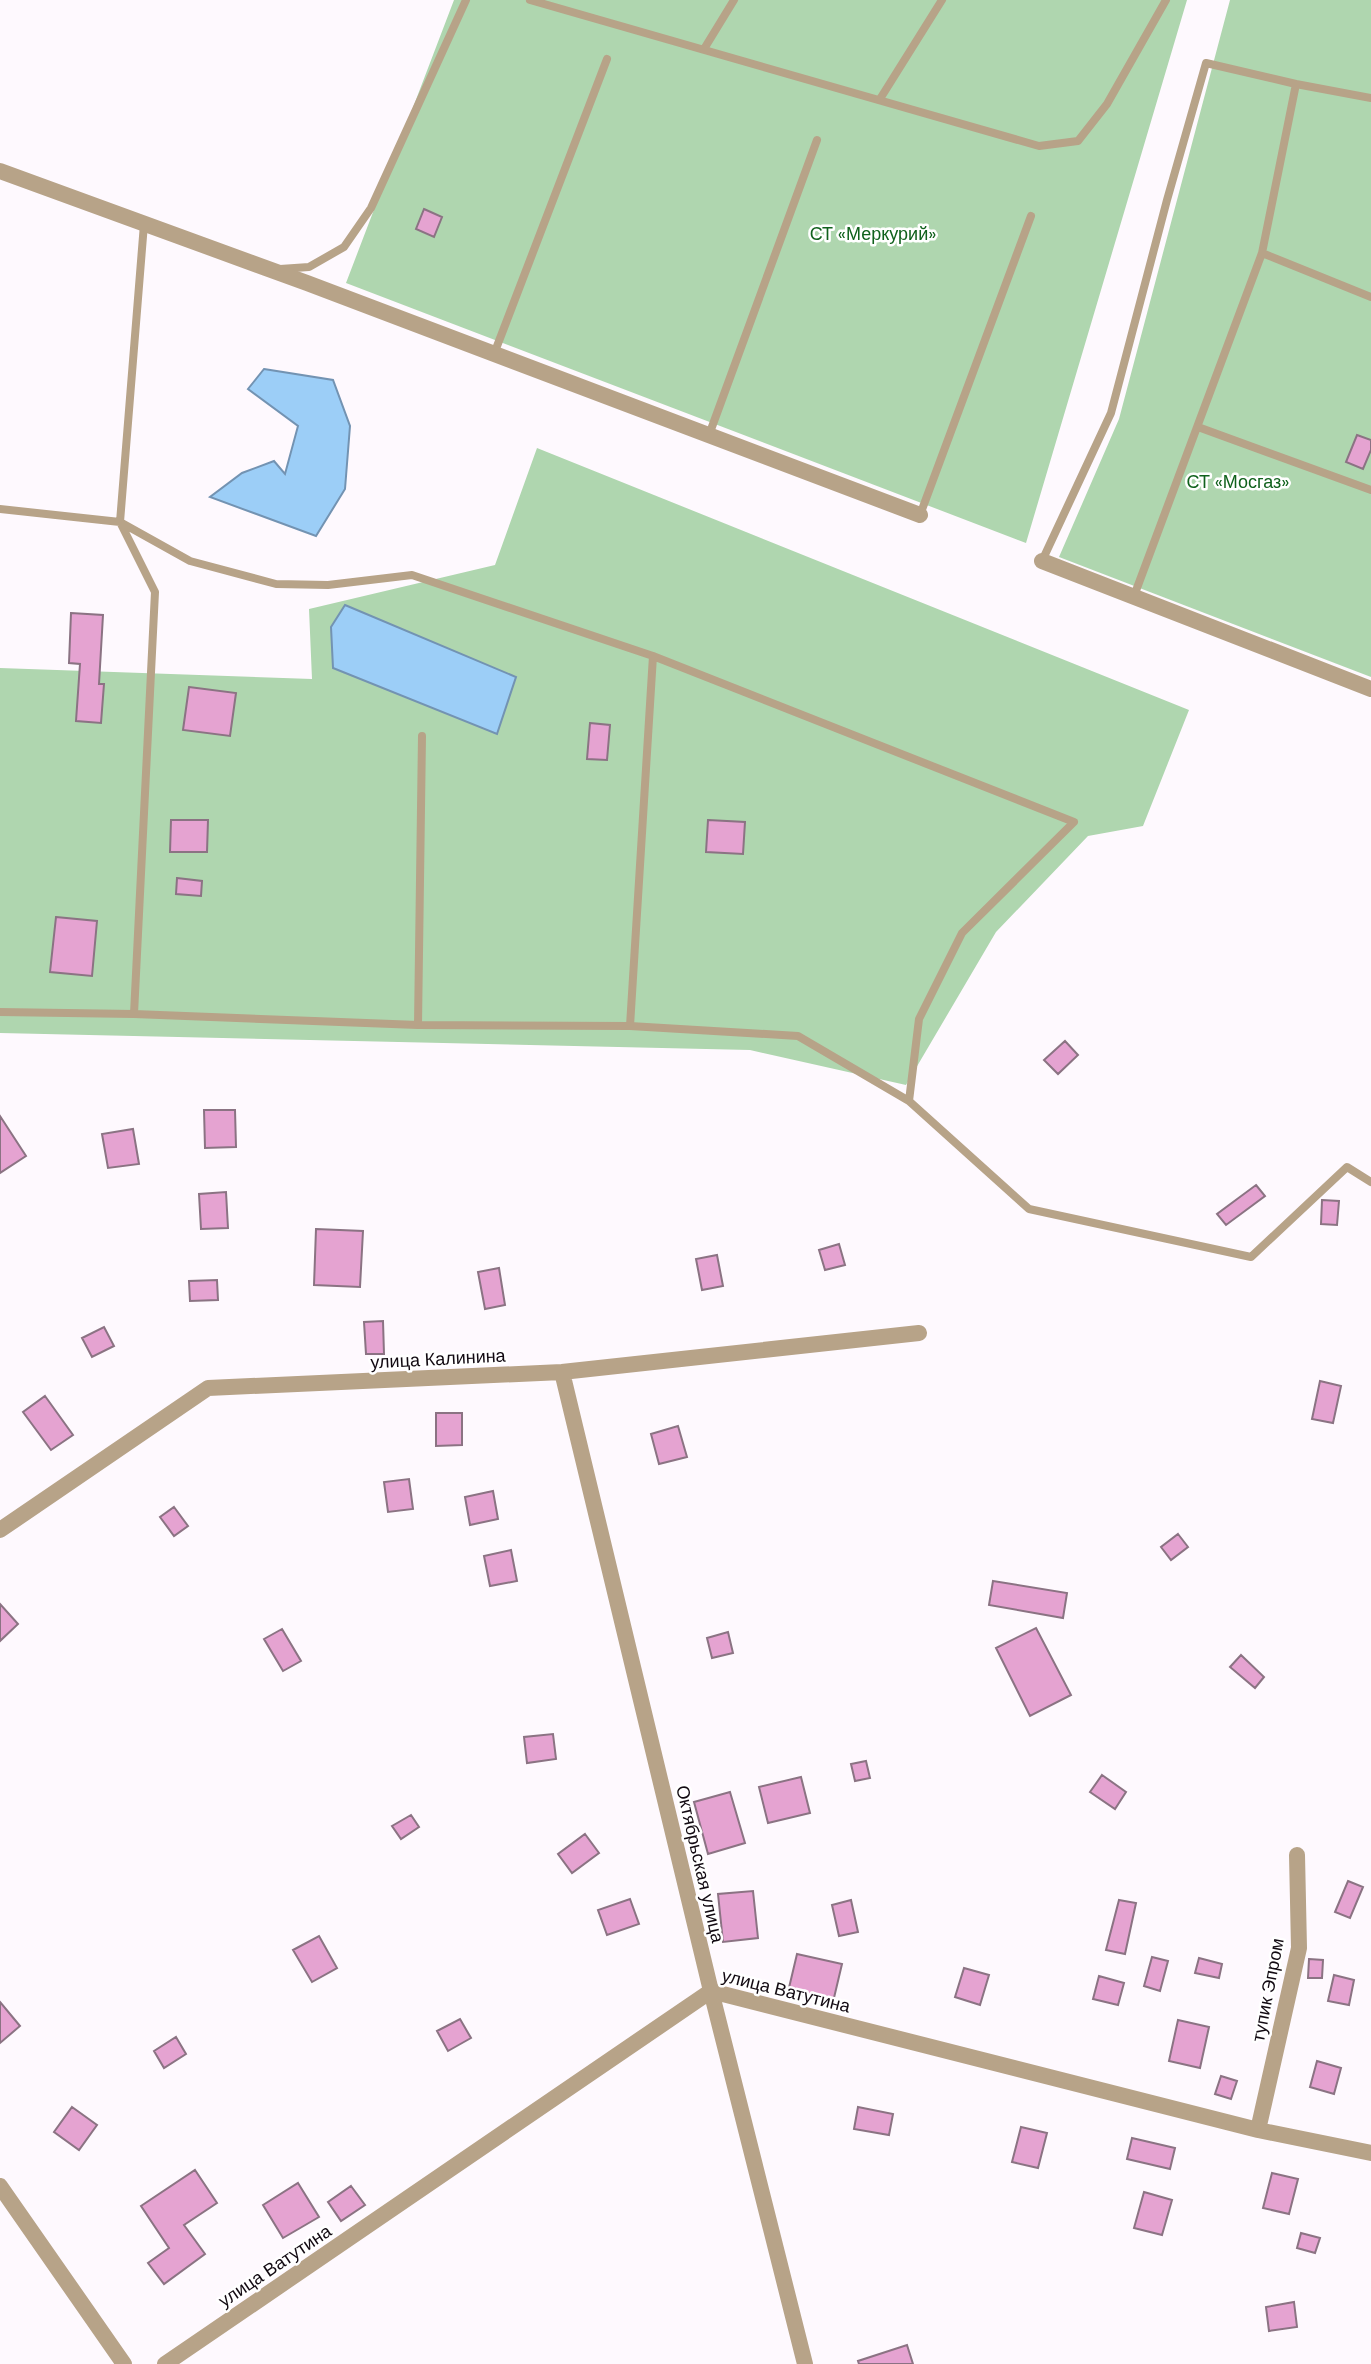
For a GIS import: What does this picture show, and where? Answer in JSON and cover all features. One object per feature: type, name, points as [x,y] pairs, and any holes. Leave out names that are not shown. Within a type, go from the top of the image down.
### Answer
[{"type":"street","points":[[0,171],[920,515]]},
{"type":"street","points":[[1042,561],[1371,689]]},
{"type":"street","name":"улица Калинина","points":[[0,1530],[208,1388],[562,1372],[919,1333]]},
{"type":"street","name":"Октябрьская улица","points":[[562,1372],[711,1991],[805,2364]]},
{"type":"street","name":"тупик Эпром","points":[[1258,2130],[1299,1948],[1297,1855]]},
{"type":"street","name":"улица Ватутина","points":[[166,2364],[711,1991],[1258,2130],[1371,2153]]},
{"type":"street","points":[[0,2186],[124,2364]]},
{"type":"lane","points":[[270,270],[309,267],[344,247],[371,208],[467,0]]},
{"type":"lane","points":[[530,0],[1039,146],[1078,141],[1107,104],[1166,0]]},
{"type":"lane","points":[[704,49],[734,0]]},
{"type":"lane","points":[[880,99],[942,0]]},
{"type":"lane","points":[[494,354],[607,59]]},
{"type":"lane","points":[[1042,561],[1111,413],[1206,64],[1371,97]]},
{"type":"lane","points":[[1134,596],[1262,253],[1296,84]]},
{"type":"lane","points":[[709,435],[817,140]]},
{"type":"lane","points":[[920,515],[1031,216]]},
{"type":"lane","points":[[134,1014],[155,592],[120,522],[144,224]]},
{"type":"lane","points":[[1262,253],[1371,297]]},
{"type":"lane","points":[[1198,427],[1371,490]]},
{"type":"lane","points":[[0,509],[120,522],[190,561],[276,583],[328,585],[412,575],[653,656],[1074,822],[962,933],[919,1019],[909,1101]]},
{"type":"lane","points":[[630,1026],[653,656]]},
{"type":"lane","points":[[418,1025],[422,736]]},
{"type":"lane","points":[[0,1012],[134,1014],[418,1025],[630,1026],[798,1036],[909,1101],[1029,1209],[1251,1257],[1347,1167],[1371,1182]]},
{"type":"green space","name":"СТ «Меркурий»","points":[[454,0],[1187,0],[1026,543],[346,283]]},
{"type":"green space","name":"СТ «Мосгаз»","points":[[1230,0],[1371,0],[1371,677],[1059,557],[1119,419]]},
{"type":"green space","points":[[537,448],[1189,710],[1143,826],[1088,836],[996,932],[906,1085],[750,1050],[0,1033],[0,668],[312,679],[309,609],[495,565]]},
{"type":"water","points":[[264,369],[333,380],[350,426],[345,489],[316,536],[210,497],[242,473],[274,461],[285,474],[298,426],[248,389]]},
{"type":"water","points":[[345,605],[516,677],[497,734],[333,668],[331,627]]},
{"type":"building","points":[[424,209],[442,217],[434,237],[416,229]]},
{"type":"building","points":[[1357,435],[1371,440],[1371,450],[1363,469],[1346,462]]},
{"type":"building","points":[[71,613],[103,615],[99,684],[104,684],[101,723],[76,721],[80,664],[69,663]]},
{"type":"building","points":[[189,687],[236,693],[230,736],[183,730]]},
{"type":"building","points":[[590,723],[610,725],[607,760],[587,759]]},
{"type":"building","points":[[171,820],[208,820],[207,852],[170,852]]},
{"type":"building","points":[[708,820],[745,822],[743,854],[706,852]]},
{"type":"building","points":[[177,878],[202,881],[201,896],[176,894]]},
{"type":"building","points":[[56,917],[97,921],[92,976],[50,972]]},
{"type":"building","points":[[1065,1041],[1078,1055],[1058,1074],[1044,1060]]},
{"type":"building","points":[[204,1110],[235,1110],[236,1147],[205,1148]]},
{"type":"building","points":[[0,1116],[26,1156],[0,1173]]},
{"type":"building","points":[[133,1129],[139,1164],[108,1168],[102,1134]]},
{"type":"building","points":[[1256,1185],[1265,1196],[1226,1225],[1217,1214]]},
{"type":"building","points":[[226,1192],[228,1228],[201,1229],[199,1194]]},
{"type":"building","points":[[1322,1200],[1339,1201],[1337,1225],[1321,1224]]},
{"type":"building","points":[[316,1229],[363,1231],[360,1287],[314,1285]]},
{"type":"building","points":[[839,1244],[845,1265],[825,1270],[819,1250]]},
{"type":"building","points":[[717,1255],[723,1286],[702,1290],[696,1259]]},
{"type":"building","points":[[499,1268],[505,1305],[485,1309],[478,1272]]},
{"type":"building","points":[[217,1280],[218,1300],[190,1301],[189,1281]]},
{"type":"building","points":[[383,1321],[384,1354],[366,1354],[364,1322]]},
{"type":"building","points":[[104,1327],[114,1346],[92,1357],[82,1338]]},
{"type":"building","points":[[1320,1381],[1341,1386],[1333,1423],[1312,1419]]},
{"type":"building","points":[[45,1396],[73,1435],[51,1450],[23,1412]]},
{"type":"building","points":[[436,1413],[462,1413],[462,1445],[436,1446]]},
{"type":"building","points":[[678,1426],[687,1457],[659,1464],[651,1434]]},
{"type":"building","points":[[409,1479],[413,1509],[388,1512],[384,1482]]},
{"type":"building","points":[[493,1491],[498,1519],[470,1525],[465,1497]]},
{"type":"building","points":[[174,1507],[188,1526],[174,1536],[160,1517]]},
{"type":"building","points":[[1178,1534],[1188,1547],[1171,1560],[1161,1547]]},
{"type":"building","points":[[511,1550],[517,1581],[490,1586],[484,1556]]},
{"type":"building","points":[[993,1581],[1067,1593],[1063,1618],[989,1605]]},
{"type":"building","points":[[0,1604],[18,1624],[0,1641]]},
{"type":"building","points":[[1036,1628],[1071,1695],[1030,1716],[996,1648]]},
{"type":"building","points":[[282,1629],[301,1661],[283,1671],[264,1639]]},
{"type":"building","points":[[728,1632],[733,1653],[712,1658],[707,1638]]},
{"type":"building","points":[[1241,1655],[1264,1677],[1255,1688],[1230,1667]]},
{"type":"building","points":[[553,1734],[556,1759],[527,1763],[524,1737]]},
{"type":"building","points":[[866,1761],[870,1778],[855,1781],[851,1764]]},
{"type":"building","points":[[1102,1775],[1126,1792],[1115,1809],[1090,1792]]},
{"type":"building","points":[[801,1777],[810,1813],[768,1823],[759,1787]]},
{"type":"building","points":[[730,1792],[745,1843],[708,1854],[694,1802]]},
{"type":"building","points":[[411,1815],[419,1827],[401,1839],[392,1826]]},
{"type":"building","points":[[585,1834],[599,1853],[572,1873],[558,1854]]},
{"type":"building","points":[[1348,1881],[1363,1887],[1350,1918],[1335,1912]]},
{"type":"building","points":[[753,1891],[758,1938],[723,1942],[718,1894]]},
{"type":"building","points":[[630,1899],[639,1924],[607,1935],[598,1910]]},
{"type":"building","points":[[851,1900],[858,1932],[839,1936],[832,1905]]},
{"type":"building","points":[[1119,1900],[1136,1903],[1125,1954],[1106,1950]]},
{"type":"building","points":[[319,1936],[337,1968],[312,1982],[293,1950]]},
{"type":"building","points":[[797,1954],[842,1964],[833,2002],[788,1992]]},
{"type":"building","points":[[1152,1957],[1168,1961],[1160,1991],[1144,1986]]},
{"type":"building","points":[[1199,1958],[1222,1964],[1219,1978],[1195,1973]]},
{"type":"building","points":[[1309,1959],[1323,1960],[1322,1978],[1308,1978]]},
{"type":"building","points":[[964,1968],[989,1975],[980,2005],[955,1997]]},
{"type":"building","points":[[1334,1975],[1354,1980],[1349,2005],[1328,2001]]},
{"type":"building","points":[[1099,1976],[1124,1983],[1118,2005],[1093,1999]]},
{"type":"building","points":[[0,2002],[20,2026],[0,2043]]},
{"type":"building","points":[[460,2019],[471,2038],[448,2051],[437,2031]]},
{"type":"building","points":[[1178,2020],[1209,2027],[1200,2068],[1169,2061]]},
{"type":"building","points":[[176,2037],[186,2054],[164,2068],[154,2051]]},
{"type":"building","points":[[1317,2061],[1341,2068],[1334,2094],[1310,2087]]},
{"type":"building","points":[[1221,2076],[1237,2081],[1231,2099],[1215,2094]]},
{"type":"building","points":[[72,2107],[97,2125],[79,2150],[54,2132]]},
{"type":"building","points":[[858,2107],[893,2114],[889,2135],[854,2129]]},
{"type":"building","points":[[1021,2127],[1047,2133],[1038,2168],[1012,2162]]},
{"type":"building","points":[[1132,2138],[1175,2148],[1170,2169],[1127,2159]]},
{"type":"building","points":[[195,2170],[217,2203],[184,2225],[205,2254],[164,2284],[148,2263],[169,2248],[141,2206]]},
{"type":"building","points":[[1272,2173],[1298,2179],[1289,2214],[1263,2208]]},
{"type":"building","points":[[298,2183],[319,2217],[283,2238],[263,2205]]},
{"type":"building","points":[[351,2186],[365,2205],[341,2221],[328,2202]]},
{"type":"building","points":[[1144,2192],[1172,2200],[1162,2235],[1134,2228]]},
{"type":"building","points":[[1301,2233],[1320,2238],[1315,2253],[1297,2248]]},
{"type":"building","points":[[1294,2302],[1297,2327],[1269,2331],[1266,2307]]},
{"type":"building","points":[[907,2345],[913,2364],[859,2364],[858,2361]]}]
